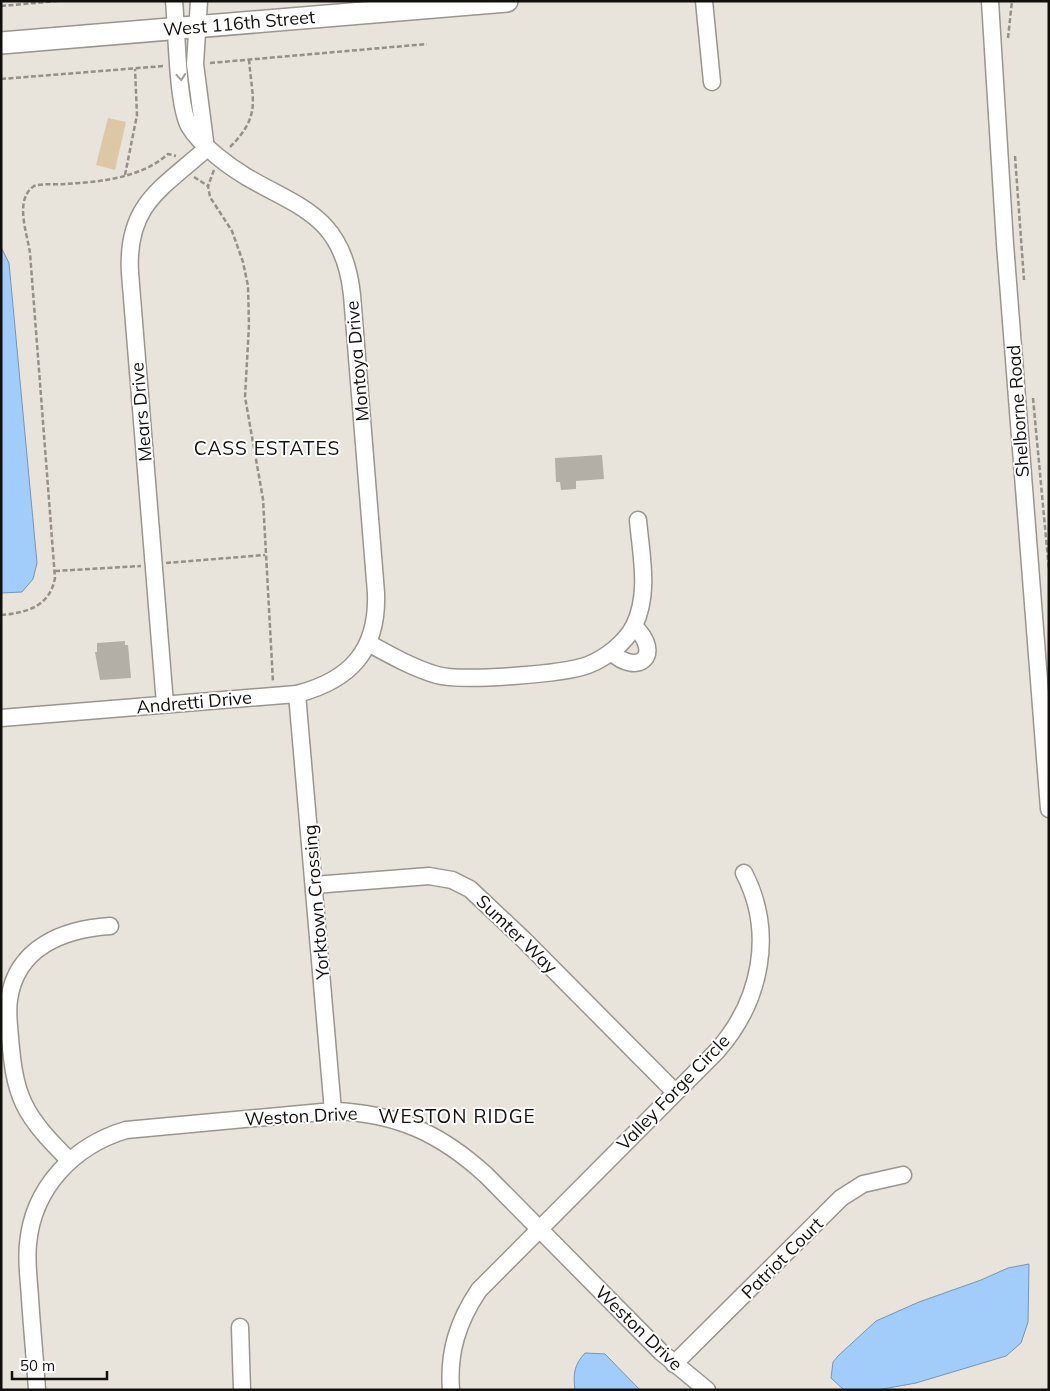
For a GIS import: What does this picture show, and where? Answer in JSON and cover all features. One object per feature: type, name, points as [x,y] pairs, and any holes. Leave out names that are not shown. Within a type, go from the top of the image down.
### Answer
[{"type":"main road","name":"West 116th Street","points":[[1,43],[507,1]]},
{"type":"street","points":[[174,1],[186,28]]},
{"type":"street","points":[[186,28],[199,1]]},
{"type":"street","points":[[704,1],[712,82]]},
{"type":"street","name":"Shelborne Road","points":[[992,5],[992,60],[1000,177],[1049,809]]},
{"type":"street","name":"Montoya Drive","points":[[186,28],[187,123],[206,149],[320,220],[334,236],[347,262],[354,320],[376,593],[376,617],[368,643]]},
{"type":"street","name":"Mears Drive","points":[[165,704],[129,254],[133,229],[143,208],[159,190],[206,149]]},
{"type":"street","points":[[368,643],[425,671],[459,678],[568,670],[587,666],[611,652],[634,626],[643,588],[638,520]]},
{"type":"street","points":[[611,652],[625,663],[636,662],[645,657],[648,645],[644,636],[634,626]]},
{"type":"street","name":"Andretti Drive","points":[[1,718],[297,694],[316,689],[339,677],[357,660],[368,643]]},
{"type":"street","name":"Yorktown Crossing","points":[[297,694],[333,1111]]},
{"type":"street","name":"Valley Forge Circle","points":[[451,1390],[453,1346],[468,1306],[489,1277],[727,1040],[742,1013],[756,980],[761,944],[761,919],[755,894],[744,873]]},
{"type":"street","name":"Sumter Way","points":[[314,884],[429,876],[452,880],[470,889],[522,938],[675,1092]]},
{"type":"street","points":[[70,1160],[30,1114],[20,1094],[13,1068],[9,1000],[16,976],[40,946],[54,938],[78,929],[110,926]]},
{"type":"street","name":"Weston Drive","points":[[37,1390],[28,1244],[34,1216],[42,1197],[53,1178],[70,1160],[97,1141],[132,1129],[333,1111],[364,1113],[392,1119],[424,1130],[441,1139],[472,1162],[674,1364],[707,1390]]},
{"type":"street","name":"Patriot Court","points":[[674,1364],[841,1198],[863,1184],[903,1175]]},
{"type":"street","points":[[240,1327],[242,1390]]},
{"type":"path","points":[[1,6],[57,1]]},
{"type":"path","points":[[1007,43],[1012,1]]},
{"type":"path","points":[[1,79],[427,44]]},
{"type":"path","points":[[249,59],[253,107],[252,119],[220,159],[208,186],[213,203],[222,214],[235,238],[244,262],[248,286],[249,325],[245,397],[263,498],[274,695]]},
{"type":"path","points":[[125,176],[137,115],[135,69]]},
{"type":"path","points":[[1015,148],[1024,284]]},
{"type":"path","points":[[1,615],[19,613],[36,607],[48,595],[55,578],[30,253],[23,210],[25,196],[28,190],[40,185],[77,184],[125,176],[148,169],[170,154],[176,156],[196,179],[208,186]]},
{"type":"path","points":[[1032,390],[1038,434],[1049,570]]},
{"type":"shaded area","points":[[108,118],[126,122],[115,170],[96,165]]},
{"type":"water","points":[[1,247],[9,263],[37,563],[33,579],[22,592],[1,593]]},
{"type":"water","points":[[1029,1264],[1028,1322],[1021,1343],[1006,1356],[916,1383],[877,1390],[844,1390],[831,1378],[833,1362],[876,1321],[919,1302],[981,1280],[1008,1268]]},
{"type":"water","points":[[585,1353],[605,1354],[640,1390],[575,1390],[575,1370]]},
{"type":"building","points":[[602,455],[604,479],[576,481],[576,489],[561,490],[560,482],[556,482],[555,458]]},
{"type":"building","points":[[125,641],[125,645],[128,645],[131,678],[100,680],[95,652],[97,652],[97,643]]},
{"type":"district","name":"CASS ESTATES","points":[[267,448]]},
{"type":"district","name":"WESTON RIDGE","points":[[457,1116]]}]
